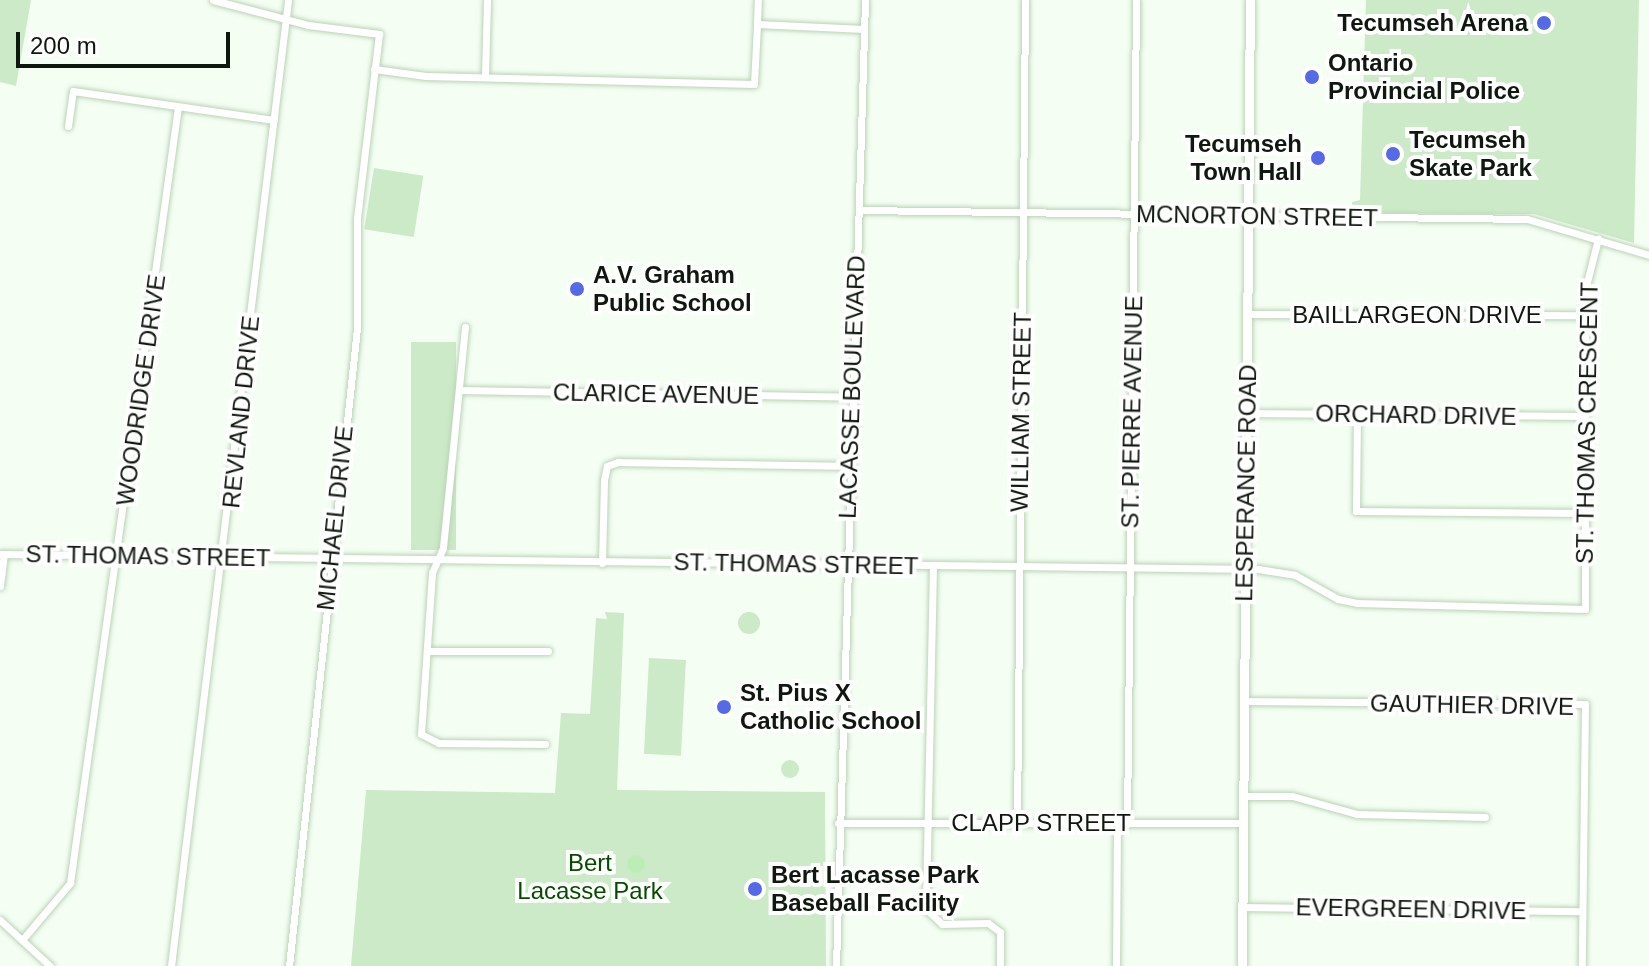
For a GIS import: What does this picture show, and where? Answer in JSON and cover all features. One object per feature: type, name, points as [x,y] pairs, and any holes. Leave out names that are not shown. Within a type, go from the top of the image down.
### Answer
[{"type":"main road","name":"LESPERANCE ROAD","points":[[1242,966],[1250,0]]},
{"type":"street","points":[[213,0],[286,20]]},
{"type":"street","name":"REVLAND DRIVE","points":[[171,966],[224,558],[288,0]]},
{"type":"street","points":[[485,77],[487,0]]},
{"type":"street","points":[[374,69],[485,77],[754,84],[758,0]]},
{"type":"street","name":"LACASSE BOULEVARD","points":[[836,966],[865,0]]},
{"type":"street","name":"WILLIAM STREET","points":[[1017,824],[1025,0]]},
{"type":"street","name":"ST. PIERRE AVENUE","points":[[1127,824],[1136,0]]},
{"type":"street","name":"MICHAEL DRIVE","points":[[286,20],[379,34],[357,219],[357,328],[289,966]]},
{"type":"street","points":[[757,24],[864,29]]},
{"type":"street","points":[[68,126],[73,91],[274,120]]},
{"type":"street","name":"WOODRIDGE DRIVE","points":[[22,940],[70,883],[118,556],[178,107]]},
{"type":"street","name":"MCNORTON STREET","points":[[859,210],[1527,219],[1649,255]]},
{"type":"street","name":"ST. THOMAS CRESCENT","points":[[1585,609],[1585,290],[1598,239]]},
{"type":"street","name":"BAILLARGEON DRIVE","points":[[1248,314],[1585,315]]},
{"type":"street","points":[[465,327],[461,390],[438,561],[432,573],[429,651],[421,727],[425,738],[439,743],[545,744]]},
{"type":"street","name":"CLARICE AVENUE","points":[[461,390],[851,397]]},
{"type":"street","name":"ORCHARD DRIVE","points":[[1248,413],[1583,416]]},
{"type":"street","points":[[1357,414],[1356,511],[1583,513]]},
{"type":"street","points":[[602,563],[607,466],[618,462],[850,466]]},
{"type":"street","points":[[0,586],[2,554]]},
{"type":"street","name":"ST. THOMAS STREET","points":[[2,554],[1245,569],[1295,575],[1357,603],[1585,609]]},
{"type":"street","points":[[933,566],[926,909],[942,924],[988,923],[1000,932],[1000,966]]},
{"type":"street","points":[[429,651],[548,651]]},
{"type":"street","name":"GAUTHIER DRIVE","points":[[1244,701],[1585,704],[1580,911],[1582,966]]},
{"type":"street","points":[[1244,796],[1292,796],[1357,814],[1485,817]]},
{"type":"street","name":"CLAPP STREET","points":[[838,823],[1243,823]]},
{"type":"street","points":[[1116,966],[1117,824]]},
{"type":"street","name":"EVERGREEN DRIVE","points":[[1243,907],[1580,911]]},
{"type":"street","points":[[0,920],[50,966]]},
{"type":"green space","points":[[0,0],[31,0],[16,86],[0,82]]},
{"type":"green space","points":[[1366,0],[1639,0],[1634,243],[1534,214],[1353,213],[1352,202],[1360,200]]},
{"type":"green space","points":[[374,168],[423,176],[414,237],[364,229]]},
{"type":"green space","points":[[411,342],[456,342],[456,550],[411,550]]},
{"type":"green space","name":"Bert Lacasse Park","points":[[605,612],[624,613],[617,790],[825,792],[826,966],[351,966],[366,790],[555,793],[561,713],[590,714],[596,618],[607,619]]},
{"type":"green space","points":[[749,612],[760,623],[749,634],[738,623]]},
{"type":"green space","points":[[649,658],[686,660],[681,756],[644,754]]},
{"type":"green space","points":[[790,760],[799,769],[790,778],[781,769]]},
{"type":"shaded area","points":[[636,855],[645,864],[636,873],[627,864]]},
{"type":"place","name":"Tecumseh Arena","points":[[1544,23]]},
{"type":"place","name":"Ontario Provincial Police","points":[[1312,77]]},
{"type":"place","name":"Tecumseh Skate Park","points":[[1393,154]]},
{"type":"place","name":"Tecumseh Town Hall","points":[[1318,158]]},
{"type":"place","name":"A.V. Graham Public School","points":[[577,289]]},
{"type":"place","name":"St. Pius X Catholic School","points":[[724,707]]},
{"type":"place","name":"Bert Lacasse Park Baseball Facility","points":[[755,889]]}]
